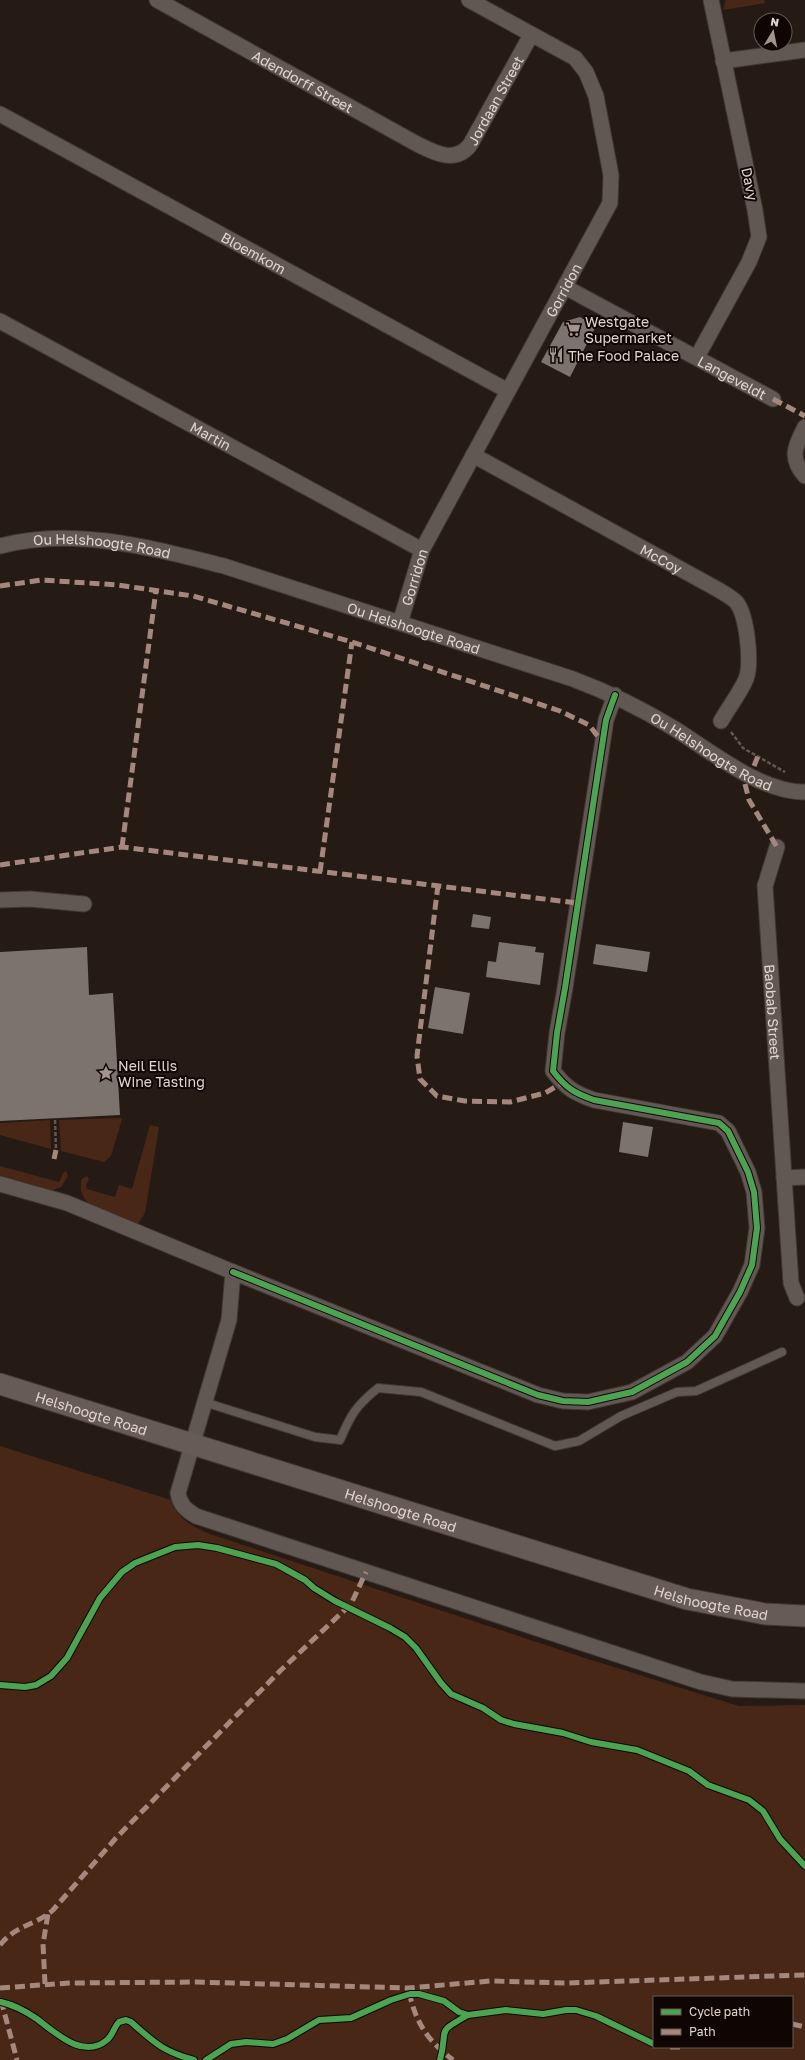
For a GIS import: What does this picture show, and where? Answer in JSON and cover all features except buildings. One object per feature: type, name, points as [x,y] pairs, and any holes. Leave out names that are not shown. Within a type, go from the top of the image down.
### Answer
[{"type":"main road","name":"Helshoogte Road","points":[[0,1384],[687,1599],[765,1614],[805,1616]]},
{"type":"street","name":"Adendorff Street","points":[[157,0],[417,144],[437,154],[451,157]]},
{"type":"street","name":"Gorridon","points":[[400,623],[422,550],[610,203],[611,175],[596,96],[586,72],[575,58],[469,0]]},
{"type":"street","name":"Davy","points":[[697,357],[748,262],[758,237],[755,210],[711,0]]},
{"type":"street","name":"Jordaan Street","points":[[451,157],[465,152],[470,145],[531,35]]},
{"type":"street","points":[[723,61],[805,50]]},
{"type":"street","name":"Bloemkom","points":[[0,114],[508,391]]},
{"type":"street","name":"Langeveldt","points":[[565,287],[773,399]]},
{"type":"street","name":"Martin","points":[[0,320],[422,550]]},
{"type":"street","points":[[805,427],[795,452],[795,460],[805,476]]},
{"type":"street","name":"McCoy","points":[[473,456],[717,589],[736,602],[743,615],[746,636],[748,659],[746,678],[721,721]]},
{"type":"street","name":"Ou Helshoogte Road","points":[[0,546],[42,540],[93,539],[167,551],[224,566],[573,679],[615,695],[674,729],[749,776],[772,786],[805,792]]},
{"type":"street","points":[[0,1184],[67,1203],[233,1272],[538,1395],[563,1401],[588,1402],[632,1392],[687,1362],[715,1336],[740,1292],[752,1265],[757,1228],[754,1192],[748,1172],[728,1131],[719,1124],[594,1100],[575,1093],[562,1083],[553,1071],[557,1033],[606,720],[615,695]]},
{"type":"street","name":"Baobab Street","points":[[777,847],[765,886],[791,1283],[797,1298]]},
{"type":"street","points":[[0,900],[30,899],[84,904]]},
{"type":"street","points":[[784,1178],[805,1177]]},
{"type":"street","points":[[233,1272],[228,1320],[178,1493],[182,1506],[196,1516],[701,1682],[732,1689],[805,1691]]},
{"type":"lane","points":[[204,1402],[315,1437],[340,1440],[348,1422],[360,1403],[378,1388],[421,1392],[555,1446],[579,1441],[621,1416],[677,1392],[696,1391],[782,1352]]},
{"type":"path","points":[[721,721],[743,748],[786,773]]},
{"type":"path","points":[[55,1120],[56,1150]]},
{"type":"shaded area","points":[[726,0],[764,0],[765,3],[723,10]]},
{"type":"shaded area","points":[[122,1119],[111,1156],[104,1162],[61,1151],[59,1120]]},
{"type":"shaded area","points":[[50,1120],[51,1149],[0,1135],[0,1123]]},
{"type":"shaded area","points":[[150,1125],[159,1127],[145,1213],[137,1225],[108,1215],[90,1204],[84,1197],[81,1189],[82,1179],[87,1176],[89,1179],[86,1185],[87,1189],[115,1197],[119,1185],[132,1189]]},
{"type":"shaded area","points":[[0,1166],[59,1182],[64,1172],[66,1171],[68,1176],[61,1187],[52,1190],[0,1175]]},
{"type":"shaded area","points":[[0,1446],[171,1500],[177,1512],[185,1520],[207,1533],[585,1658],[739,1706],[805,1705],[805,2060],[0,2060]]},
{"type":"marked path","points":[[773,399],[805,416]]},
{"type":"marked path","points":[[0,586],[42,580],[118,585],[193,596],[352,642],[560,711],[589,725],[603,743]]},
{"type":"marked path","points":[[122,847],[156,590]]},
{"type":"marked path","points":[[320,872],[352,642]]},
{"type":"marked path","points":[[754,766],[758,756]]},
{"type":"marked path","points":[[745,784],[749,800],[777,847]]},
{"type":"marked path","points":[[0,865],[122,847],[577,903]]},
{"type":"marked path","points":[[438,885],[417,1056],[420,1079],[437,1096],[465,1101],[510,1102],[545,1093],[562,1083]]},
{"type":"marked path","points":[[54,1159],[56,1150]]},
{"type":"marked path","points":[[0,1945],[6,1938],[19,1929],[40,1919],[53,1910],[116,1838],[281,1670],[351,1604],[366,1572]]},
{"type":"marked path","points":[[45,1984],[43,1944],[48,1914]]},
{"type":"marked path","points":[[0,1988],[69,1983],[196,1982],[408,1988],[490,1981],[567,1983],[805,1975]]},
{"type":"marked path","points":[[409,1992],[415,2013],[429,2038],[453,2060]]},
{"type":"marked path","points":[[1,2000],[17,2060]]},
{"type":"marked path","points":[[793,2024],[805,2027]]},
{"type":"cycle path","points":[[233,1272],[538,1395],[563,1401],[588,1402],[632,1392],[687,1362],[715,1336],[740,1292],[752,1265],[757,1228],[754,1192],[748,1172],[728,1131],[719,1123],[594,1100],[571,1089],[562,1082],[553,1071],[557,1033],[606,720],[615,695]]},
{"type":"cycle path","points":[[0,1685],[25,1687],[36,1685],[51,1676],[67,1658],[100,1598],[122,1572],[135,1563],[175,1547],[198,1545],[217,1548],[276,1564],[305,1580],[314,1588],[335,1601],[405,1637],[416,1648],[441,1683],[451,1694],[483,1708],[501,1720],[514,1724],[563,1733],[591,1742],[637,1750],[689,1771],[708,1785],[749,1800],[763,1811],[780,1839],[805,1866]]},
{"type":"cycle path","points":[[206,2060],[231,2044],[246,2042],[273,2044],[287,2039],[319,2020],[351,2018],[391,2000],[410,1994],[419,1994],[444,2001],[459,2012],[468,2015],[506,2010],[543,2014],[566,2010],[576,2010],[596,2016],[653,2044]]},
{"type":"cycle path","points":[[1,2002],[25,2011],[61,2037],[79,2046],[89,2047],[98,2045],[109,2038],[119,2022],[126,2020],[131,2022],[166,2050],[194,2060]]},
{"type":"cycle path","points":[[440,2060],[445,2032],[451,2025],[468,2015]]},
{"type":"place","name":"Westgate Supermarket","points":[[573,329]]},
{"type":"place","name":"The Food Palace","points":[[556,355]]},
{"type":"place","name":"Neil Ellis Wine Tasting","points":[[106,1073]]}]
